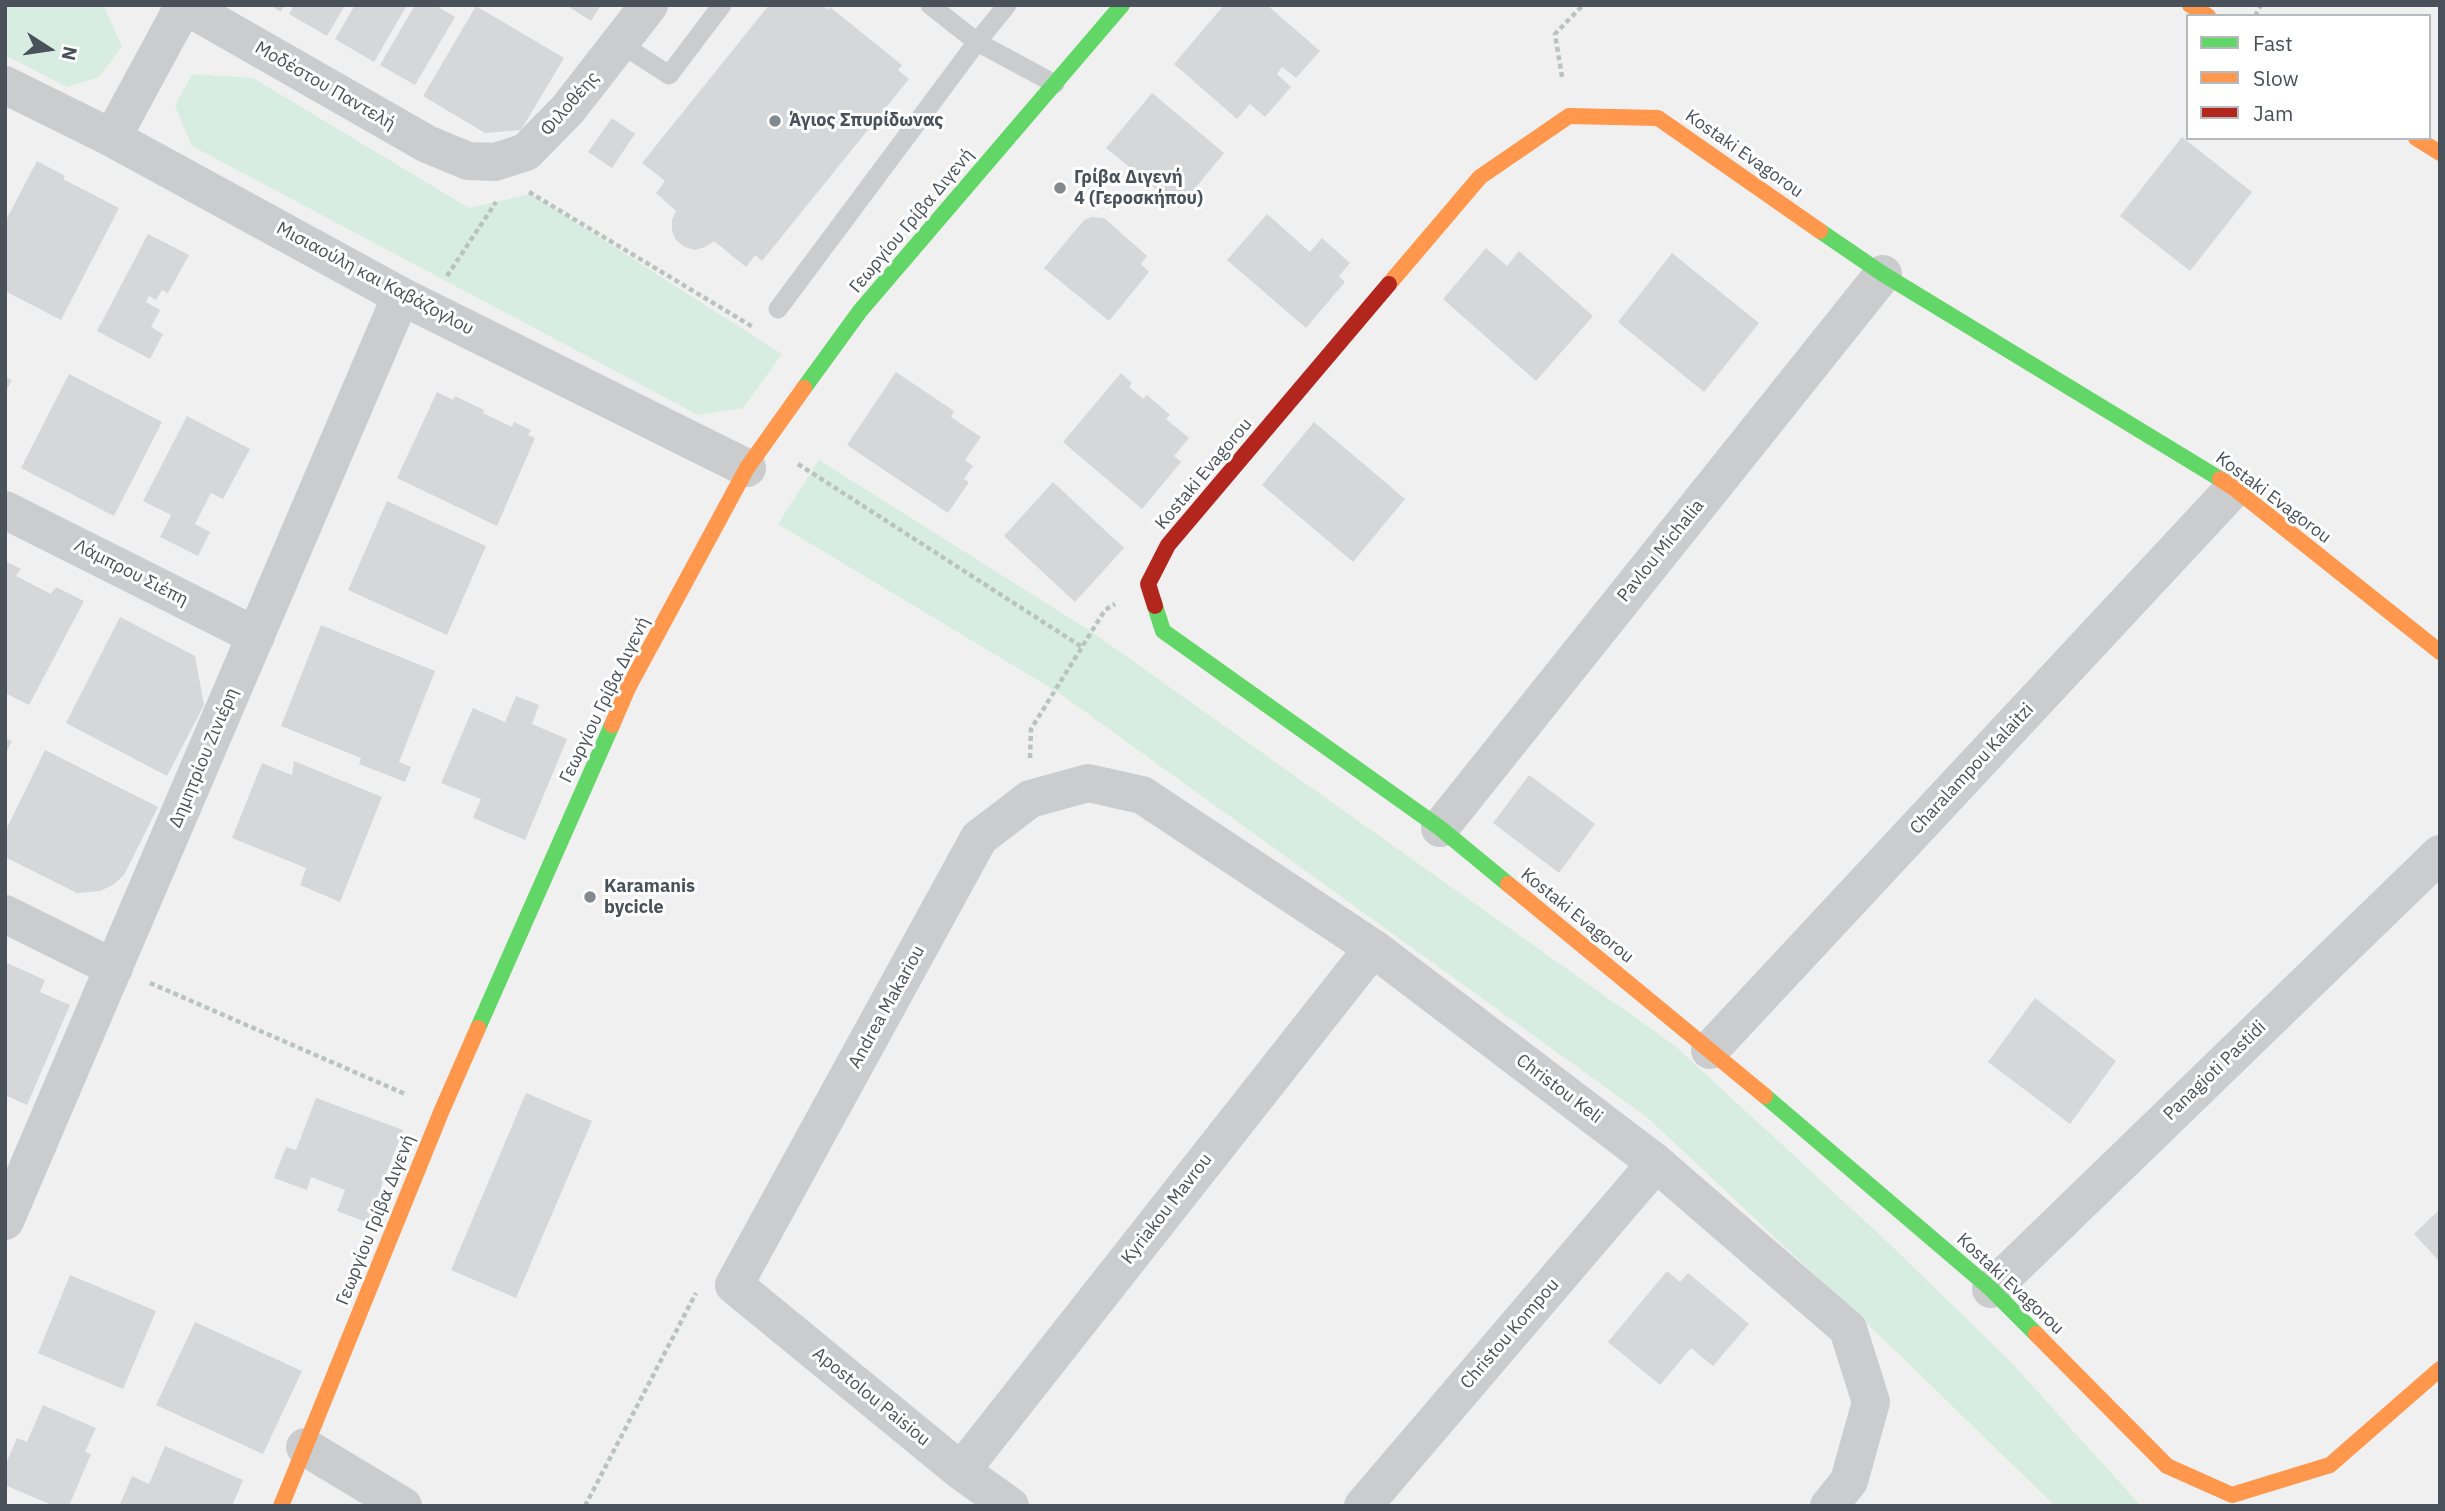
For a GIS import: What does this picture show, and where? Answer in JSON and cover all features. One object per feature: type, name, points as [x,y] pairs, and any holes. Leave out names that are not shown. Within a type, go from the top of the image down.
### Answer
[{"type":"street","name":"Μοδέστου Παντελή","points":[[112,138],[184,5],[427,144],[491,168]]},
{"type":"street","name":"Φιλοθέης","points":[[491,168],[526,152],[568,109],[649,5]]},
{"type":"street","name":"Γεωργίου Γρίβα Διγενή","points":[[281,1506],[442,1110],[628,688],[756,455],[860,312],[1122,5]]},
{"type":"street","name":"Μισιαούλη και Καβάζογλου","points":[[5,85],[112,138],[413,302],[756,455]]},
{"type":"street","name":"Kostaki Evagorou","points":[[2440,652],[2234,488],[1883,274],[1658,118],[1569,116],[1480,177],[1168,545],[1149,584],[1163,631],[1440,828],[1710,1050],[1991,1289],[2167,1466],[2232,1495],[2330,1465],[2440,1369]]},
{"type":"street","points":[[2419,140],[2440,153]]},
{"type":"street","name":"Pavlou Michalia","points":[[1440,828],[1883,274]]},
{"type":"street","name":"Δημητρίου Ζινιέρη","points":[[5,1220],[256,636],[413,302]]},
{"type":"street","name":"Charalampou Kalaitzi","points":[[1710,1050],[2234,488]]},
{"type":"street","name":"Λάμπρου Σιέπη","points":[[5,510],[256,636]]},
{"type":"street","name":"Andrea Makariou","points":[[734,1285],[979,838],[1030,799],[1088,783]]},
{"type":"street","name":"Christou Keli","points":[[1088,783],[1142,795],[1373,948],[1656,1163],[1847,1329],[1871,1402],[1849,1481],[1829,1506]]},
{"type":"street","name":"Panagioti Pastidi","points":[[1991,1289],[2440,854]]},
{"type":"street","points":[[5,914],[114,968]]},
{"type":"street","name":"Kyriakou Mavrou","points":[[961,1471],[1373,948]]},
{"type":"street","name":"Christou Kompou","points":[[1363,1506],[1656,1163]]},
{"type":"street","name":"Apostolou Paisiou","points":[[734,1285],[961,1471],[1010,1506]]},
{"type":"street","points":[[305,1447],[403,1506]]},
{"type":"lane","points":[[621,44],[669,75],[722,5]]},
{"type":"lane","points":[[930,5],[977,42],[1055,84]]},
{"type":"lane","points":[[778,309],[1007,5]]},
{"type":"path","points":[[1569,116],[1555,34],[1583,5]]},
{"type":"path","points":[[413,302],[491,168],[760,331]]},
{"type":"path","points":[[756,455],[1082,646]]},
{"type":"path","points":[[1030,799],[1031,729],[1105,610],[1149,584]]},
{"type":"path","points":[[114,968],[442,1110]]},
{"type":"path","points":[[585,1506],[696,1294],[734,1285]]},
{"type":"green space","points":[[5,5],[103,5],[122,46],[99,77],[67,87],[5,55]]},
{"type":"green space","points":[[192,74],[253,78],[469,208],[531,194],[782,354],[743,408],[698,415],[192,146],[175,106]]},
{"type":"green space","points":[[819,460],[1092,632],[1674,1045],[1879,1234],[2009,1360],[2141,1506],[2055,1506],[1901,1356],[1648,1118],[1059,693],[778,524]]},
{"type":"building","points":[[270,5],[284,5],[281,12]]},
{"type":"building","points":[[294,5],[345,5],[327,36],[289,14]]},
{"type":"building","points":[[355,5],[407,5],[374,62],[335,39]]},
{"type":"building","points":[[415,5],[435,5],[455,17],[415,85],[380,65]]},
{"type":"building","points":[[566,5],[601,5],[591,21]]},
{"type":"building","name":"Άγιος Σπυρίδωνας","points":[[769,5],[822,5],[828,10],[830,7],[902,65],[898,70],[909,79],[762,261],[755,255],[746,267],[714,241],[695,250],[676,240],[672,231],[672,220],[676,211],[656,193],[665,181],[642,163]]},
{"type":"building","points":[[1224,5],[1267,5],[1320,51],[1296,78],[1282,67],[1277,74],[1291,87],[1265,117],[1250,104],[1237,119],[1174,64]]},
{"type":"building","points":[[476,6],[564,58],[521,130],[485,133],[423,96]]},
{"type":"building","points":[[1152,93],[1224,153],[1179,208],[1106,148]]},
{"type":"building","points":[[612,118],[635,134],[612,168],[588,152]]},
{"type":"building","points":[[2182,137],[2252,192],[2190,271],[2120,216]]},
{"type":"building","points":[[37,161],[65,176],[63,179],[119,208],[61,320],[5,291],[5,222]]},
{"type":"building","points":[[1267,214],[1310,252],[1322,238],[1350,263],[1339,276],[1345,282],[1306,328],[1227,260]]},
{"type":"building","points":[[1092,217],[1104,218],[1147,256],[1141,264],[1149,272],[1109,321],[1044,268],[1084,220]]},
{"type":"building","points":[[148,234],[189,255],[168,293],[162,290],[156,300],[149,296],[146,302],[160,310],[151,327],[163,334],[150,359],[97,331]]},
{"type":"building","points":[[1486,248],[1507,266],[1519,251],[1593,316],[1536,381],[1443,299]]},
{"type":"building","points":[[1672,253],[1759,323],[1704,392],[1618,322]]},
{"type":"building","points":[[896,372],[954,411],[951,417],[981,437],[965,460],[973,466],[964,479],[969,482],[948,513],[847,445]]},
{"type":"building","points":[[1121,373],[1132,383],[1129,387],[1143,399],[1147,395],[1170,415],[1166,419],[1189,438],[1174,456],[1181,462],[1142,509],[1063,442]]},
{"type":"building","points":[[69,374],[162,422],[114,516],[21,468]]},
{"type":"building","points":[[5,377],[12,380],[5,393]]},
{"type":"building","points":[[437,392],[453,400],[455,396],[512,427],[514,422],[531,430],[528,435],[535,438],[497,526],[397,478]]},
{"type":"building","points":[[187,416],[250,449],[223,499],[211,493],[195,524],[210,532],[198,556],[160,537],[171,515],[143,501]]},
{"type":"building","points":[[1314,422],[1405,499],[1353,562],[1262,485]]},
{"type":"building","points":[[1053,482],[1124,548],[1075,602],[1004,536]]},
{"type":"building","points":[[387,501],[486,546],[447,635],[348,590]]},
{"type":"building","points":[[5,561],[21,569],[16,576],[51,594],[56,587],[84,601],[29,705],[5,693]]},
{"type":"building","points":[[120,617],[195,656],[204,705],[167,776],[66,723]]},
{"type":"building","points":[[321,625],[435,671],[399,762],[411,767],[405,782],[359,764],[361,758],[281,726]]},
{"type":"building","points":[[516,696],[539,705],[532,724],[567,739],[525,840],[473,818],[481,799],[441,783],[473,708],[505,722]]},
{"type":"building","points":[[5,738],[12,741],[5,755]]},
{"type":"building","points":[[45,750],[158,807],[124,875],[113,885],[100,891],[77,893],[5,857],[5,832]]},
{"type":"building","points":[[294,761],[382,797],[340,902],[300,885],[306,868],[232,838],[262,763],[292,775]]},
{"type":"building","points":[[1529,775],[1595,824],[1559,873],[1493,823]]},
{"type":"building","points":[[5,962],[45,980],[40,992],[70,1005],[27,1105],[5,1095]]},
{"type":"building","points":[[2035,998],[2116,1061],[2070,1124],[1988,1062]]},
{"type":"building","points":[[526,1093],[592,1121],[516,1298],[451,1270]]},
{"type":"building","points":[[316,1098],[403,1130],[381,1187],[384,1189],[371,1224],[337,1211],[345,1190],[311,1177],[307,1190],[274,1178],[286,1147],[296,1150]]},
{"type":"building","points":[[2440,1209],[2440,1262],[2414,1234]]},
{"type":"building","points":[[1667,1271],[1680,1282],[1688,1273],[1749,1324],[1713,1366],[1691,1348],[1660,1385],[1608,1342]]},
{"type":"building","points":[[70,1275],[156,1311],[123,1389],[38,1353]]},
{"type":"building","points":[[195,1322],[302,1371],[263,1454],[156,1405]]},
{"type":"building","points":[[43,1405],[96,1428],[85,1452],[91,1454],[69,1506],[54,1506],[5,1485],[5,1466],[17,1438],[27,1442]]},
{"type":"building","points":[[165,1446],[243,1480],[232,1506],[120,1504],[132,1476],[149,1484]]},
{"type":"traffic: fast","points":[[804,388],[860,311],[1122,5]]},
{"type":"traffic: fast","points":[[1820,231],[1883,274],[2220,479]]},
{"type":"traffic: fast","points":[[1155,606],[1163,631],[1440,828],[1508,884]]},
{"type":"traffic: fast","points":[[478,1028],[612,725]]},
{"type":"traffic: fast","points":[[1765,1096],[1991,1289],[2036,1334]]},
{"type":"traffic: slow","points":[[2190,5],[2205,14]]},
{"type":"traffic: slow","points":[[1389,284],[1480,177],[1569,116],[1658,118],[1820,231]]},
{"type":"traffic: slow","points":[[2419,140],[2440,153]]},
{"type":"traffic: slow","points":[[612,725],[628,688],[747,468],[804,388]]},
{"type":"traffic: slow","points":[[2220,479],[2440,652]]},
{"type":"traffic: slow","points":[[1508,884],[1765,1096]]},
{"type":"traffic: slow","points":[[281,1506],[478,1028]]},
{"type":"traffic: slow","points":[[2036,1334],[2167,1466],[2232,1495],[2330,1465],[2440,1369]]},
{"type":"traffic: jam","points":[[1155,606],[1148,584],[1168,545],[1389,284]]},
{"type":"place","name":"Άγιος Σπυρίδωνας","points":[[775,121]]},
{"type":"place","name":"Γρίβα Διγενή 4 (Γεροσκήπου)","points":[[1060,188]]},
{"type":"place","name":"Karamanis bycicle","points":[[590,897]]}]
